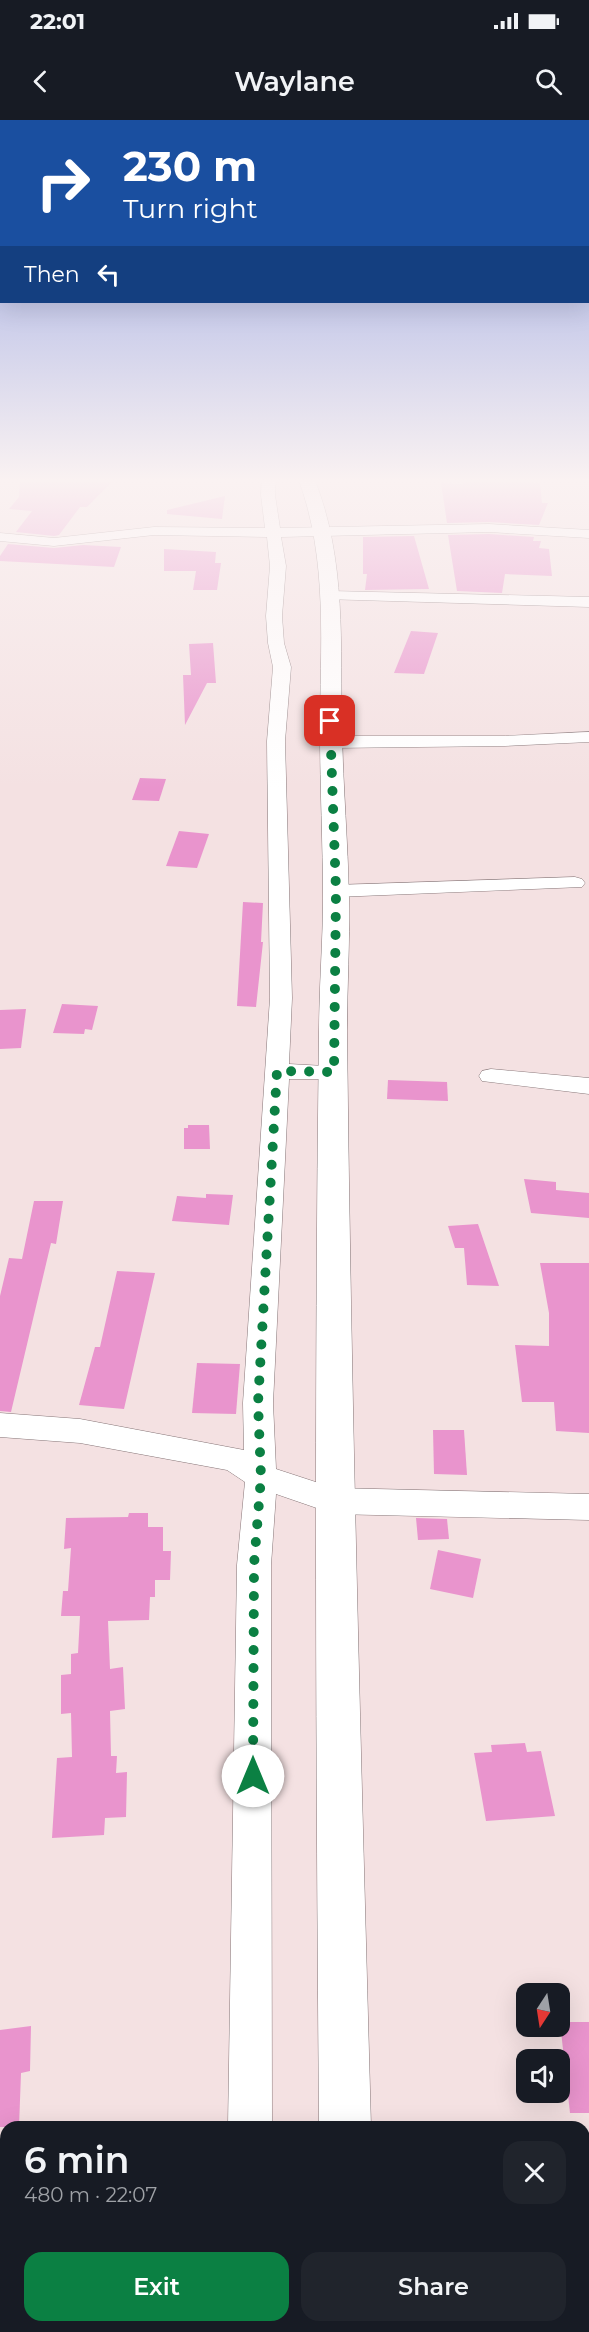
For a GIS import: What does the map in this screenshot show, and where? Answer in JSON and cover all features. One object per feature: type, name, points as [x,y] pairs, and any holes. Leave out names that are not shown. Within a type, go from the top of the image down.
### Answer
[{"type":"main road","points":[[328,581],[336,891],[334,1500],[345,2121]]},
{"type":"street","points":[[250,2121],[254,1565],[261,1477],[258,1403],[280,998],[276,741],[282,667],[276,643],[274,616],[277,581]]},
{"type":"street","points":[[330,596],[589,602]]},
{"type":"street","points":[[331,742],[505,741],[589,737]]},
{"type":"street","points":[[336,891],[575,883]]},
{"type":"street","points":[[277,1071],[334,1072]]},
{"type":"street","points":[[491,1076],[589,1086]]},
{"type":"street","points":[[0,1425],[80,1431],[236,1459],[261,1477],[334,1500],[589,1507]]},
{"type":"building","points":[[194,581],[218,581],[217,590],[193,590]]},
{"type":"building","points":[[366,581],[427,581],[429,589],[365,590]]},
{"type":"building","points":[[455,581],[504,581],[502,593],[457,591]]},
{"type":"building","points":[[411,631],[438,633],[424,674],[394,673]]},
{"type":"building","points":[[213,643],[216,683],[207,683],[185,725],[183,675],[191,675],[189,644]]},
{"type":"building","points":[[140,778],[166,779],[159,801],[132,800]]},
{"type":"building","points":[[179,831],[209,834],[197,868],[166,866]]},
{"type":"building","points":[[243,902],[263,903],[261,942],[263,942],[256,1007],[237,1006]]},
{"type":"building","points":[[62,1004],[98,1006],[92,1030],[85,1029],[84,1034],[53,1033]]},
{"type":"building","points":[[26,1009],[21,1048],[0,1049],[0,1010]]},
{"type":"building","points":[[388,1080],[447,1082],[448,1101],[387,1099]]},
{"type":"building","points":[[188,1125],[209,1125],[210,1149],[184,1149],[184,1128],[188,1128]]},
{"type":"building","points":[[524,1179],[556,1182],[556,1190],[589,1193],[589,1218],[531,1213]]},
{"type":"building","points":[[206,1194],[233,1195],[229,1225],[172,1221],[177,1196],[206,1198]]},
{"type":"building","points":[[34,1201],[63,1201],[56,1244],[51,1243],[11,1412],[0,1411],[0,1296],[9,1258],[22,1259]]},
{"type":"building","points":[[478,1224],[499,1286],[467,1285],[464,1248],[455,1248],[448,1226]]},
{"type":"building","points":[[540,1263],[589,1263],[589,1433],[556,1431],[554,1402],[522,1402],[515,1345],[549,1346],[549,1313]]},
{"type":"building","points":[[117,1271],[155,1273],[124,1409],[79,1405],[95,1347],[100,1347]]},
{"type":"building","points":[[197,1363],[240,1364],[236,1414],[192,1413]]},
{"type":"building","points":[[433,1430],[464,1430],[467,1475],[434,1474]]},
{"type":"building","points":[[129,1513],[148,1513],[148,1527],[163,1527],[163,1551],[171,1551],[170,1580],[155,1580],[155,1597],[150,1597],[149,1620],[108,1621],[110,1669],[123,1667],[125,1709],[110,1711],[111,1756],[117,1756],[116,1773],[127,1772],[126,1817],[105,1818],[104,1835],[52,1838],[57,1758],[72,1757],[71,1713],[61,1714],[61,1675],[71,1674],[71,1654],[78,1653],[80,1616],[61,1616],[63,1591],[68,1591],[71,1548],[64,1549],[66,1518],[128,1517]]},
{"type":"building","points":[[416,1518],[447,1519],[449,1539],[418,1540]]},
{"type":"building","points":[[438,1550],[481,1559],[473,1598],[430,1589]]},
{"type":"building","points":[[525,1743],[527,1752],[541,1751],[555,1816],[486,1821],[474,1753],[492,1752],[491,1745]]},
{"type":"building","points":[[570,2022],[589,2022],[589,2113],[570,2113],[570,2049],[563,2049],[562,2037],[570,2037]]},
{"type":"building","points":[[31,2026],[30,2071],[21,2073],[19,2121],[0,2121],[0,2030]]},
{"type":"route","points":[[253,1776],[254,1565],[261,1477],[258,1403],[277,1071],[334,1072],[333,995],[336,891],[330,721]]}]
